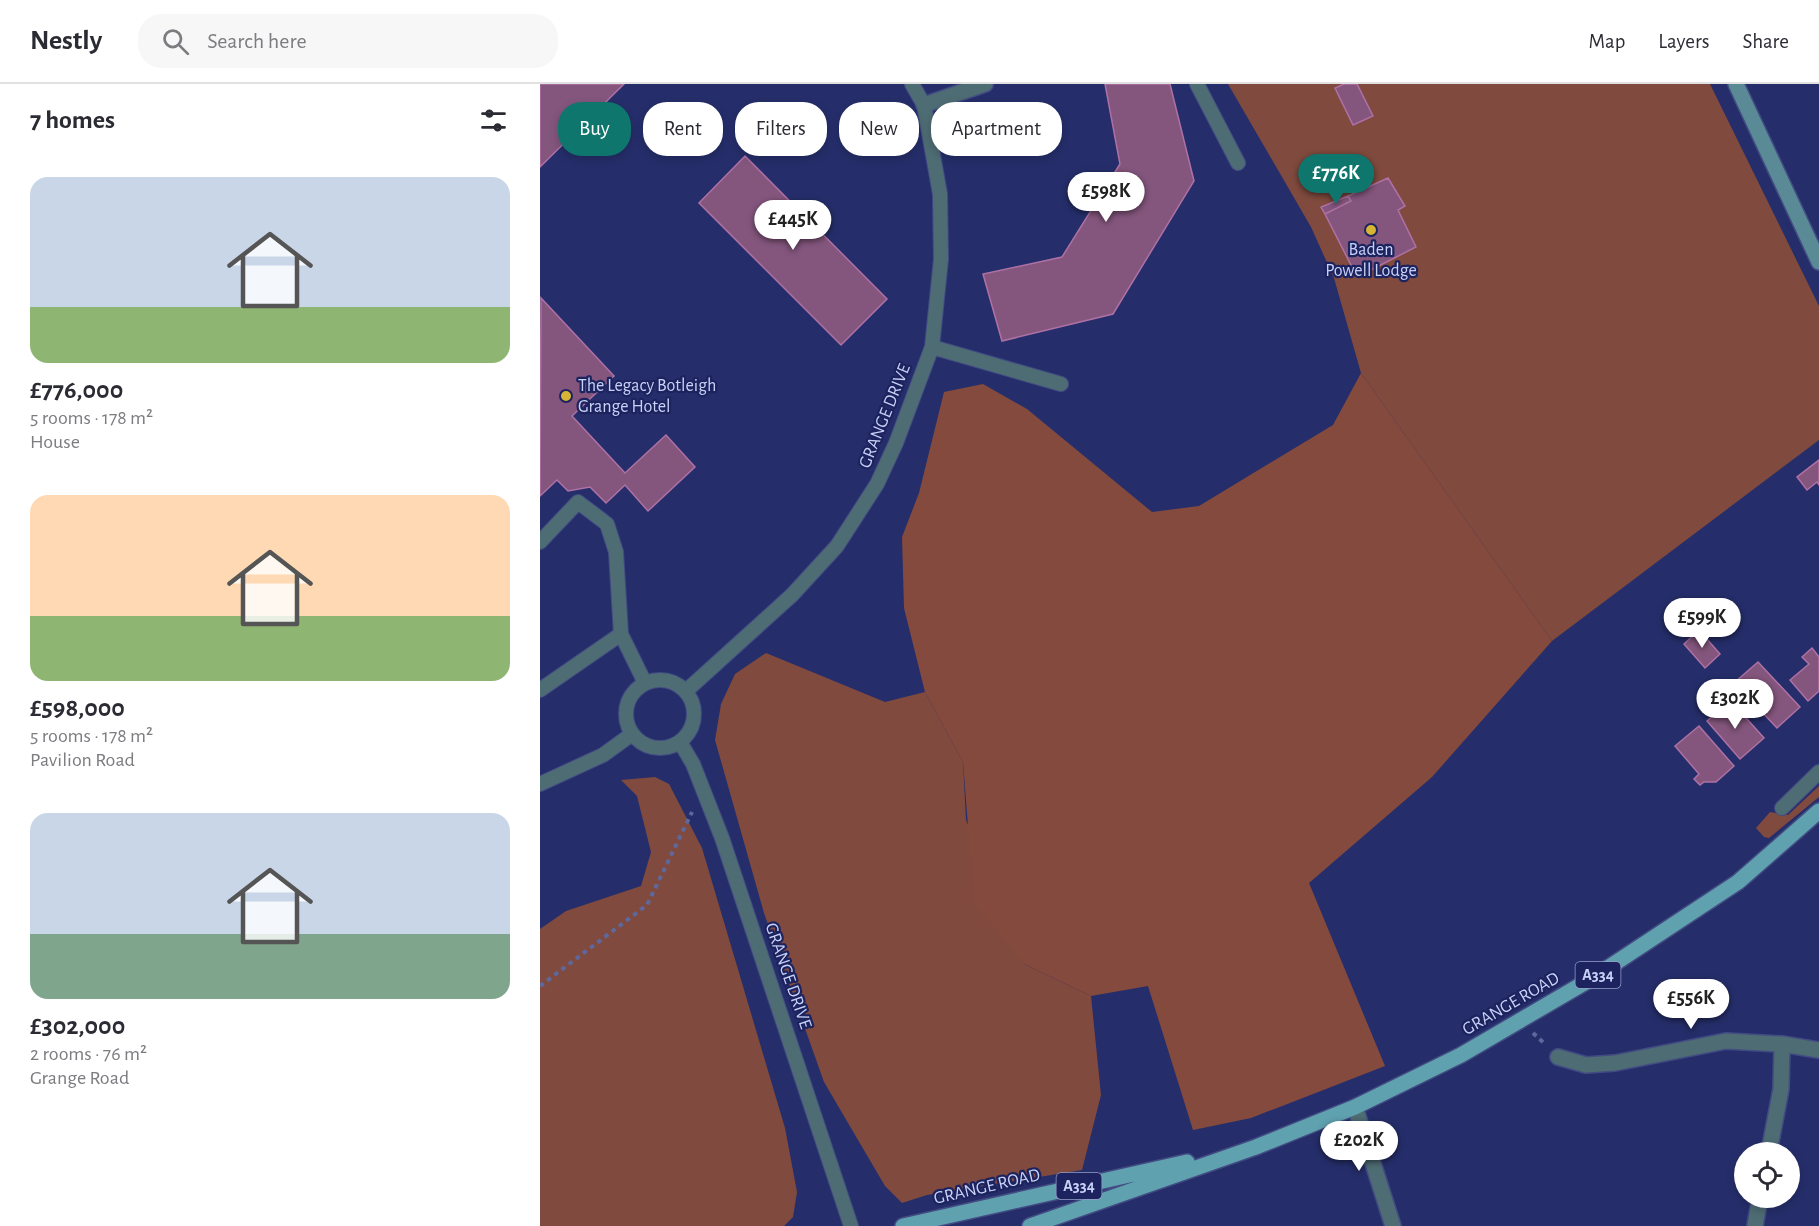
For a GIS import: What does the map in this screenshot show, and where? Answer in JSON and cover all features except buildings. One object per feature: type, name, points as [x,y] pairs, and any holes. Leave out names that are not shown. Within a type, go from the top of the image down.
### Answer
[{"type":"main road","name":"GRANGE ROAD","points":[[1030,1226],[1256,1147],[1355,1107],[1461,1055],[1591,980],[1738,882],[1819,811]]},
{"type":"main road","name":"GRANGE ROAD","points":[[903,1226],[1256,1147]]},
{"type":"street","points":[[924,105],[985,84]]},
{"type":"street","points":[[1736,84],[1819,262]]},
{"type":"street","points":[[1558,1057],[1586,1065],[1615,1063],[1726,1041],[1782,1044],[1819,1050]]},
{"type":"street","points":[[1771,1142],[1781,1089],[1782,1044]]},
{"type":"street","points":[[1355,1107],[1393,1226]]},
{"type":"street","points":[[1755,1226],[1758,1208]]},
{"type":"lane","name":"GRANGE DRIVE","points":[[686,691],[792,595],[837,546],[882,474],[896,444],[932,347],[941,260],[940,194],[924,105],[912,84]]},
{"type":"lane","points":[[1197,84],[1238,163]]},
{"type":"lane","points":[[932,347],[1061,384]]},
{"type":"lane","points":[[540,542],[578,502],[607,524],[616,552],[621,634],[645,683]]},
{"type":"lane","points":[[540,690],[621,634]]},
{"type":"lane","points":[[667,681],[686,691],[692,701],[695,712],[689,734],[680,742],[660,749],[649,747],[632,734],[626,711],[635,690],[645,683],[667,681]]},
{"type":"lane","points":[[540,784],[603,755],[632,734]]},
{"type":"lane","name":"GRANGE DRIVE","points":[[680,742],[703,789],[722,838],[851,1226]]},
{"type":"lane","points":[[1782,808],[1819,772]]},
{"type":"path","points":[[540,986],[647,905],[703,789]]},
{"type":"path","points":[[1520,1021],[1558,1057]]},
{"type":"shaded area","points":[[1228,84],[1710,84],[1819,306],[1819,440],[1552,641],[1361,373],[1334,278],[1311,227]]},
{"type":"shaded area","points":[[1361,373],[1552,641],[1432,777],[1309,883],[1385,1066],[1251,1118],[1193,1130],[1148,986],[1091,996],[1024,964],[974,903],[963,762],[925,692],[904,608],[902,537],[919,493],[944,392],[983,384],[1027,409],[1152,512],[1199,506],[1333,425]]},
{"type":"shaded area","points":[[766,653],[885,702],[925,692],[963,762],[966,820],[1024,964],[1091,996],[1101,1095],[1082,1170],[927,1195],[902,1203],[885,1186],[824,1082],[764,913],[715,740],[721,704],[735,674]]},
{"type":"shaded area","points":[[655,777],[669,784],[702,848],[785,1128],[797,1192],[793,1217],[784,1226],[540,1226],[540,929],[566,911],[641,886],[651,852],[637,796],[621,780]]},
{"type":"shaded area","points":[[1819,786],[1819,797],[1769,838],[1764,837],[1756,828],[1770,812],[1788,815]]},
{"type":"place","name":"Baden Powell Lodge","points":[[1371,230]]},
{"type":"place","name":"The Legacy Botleigh Grange Hotel","points":[[566,396]]}]
